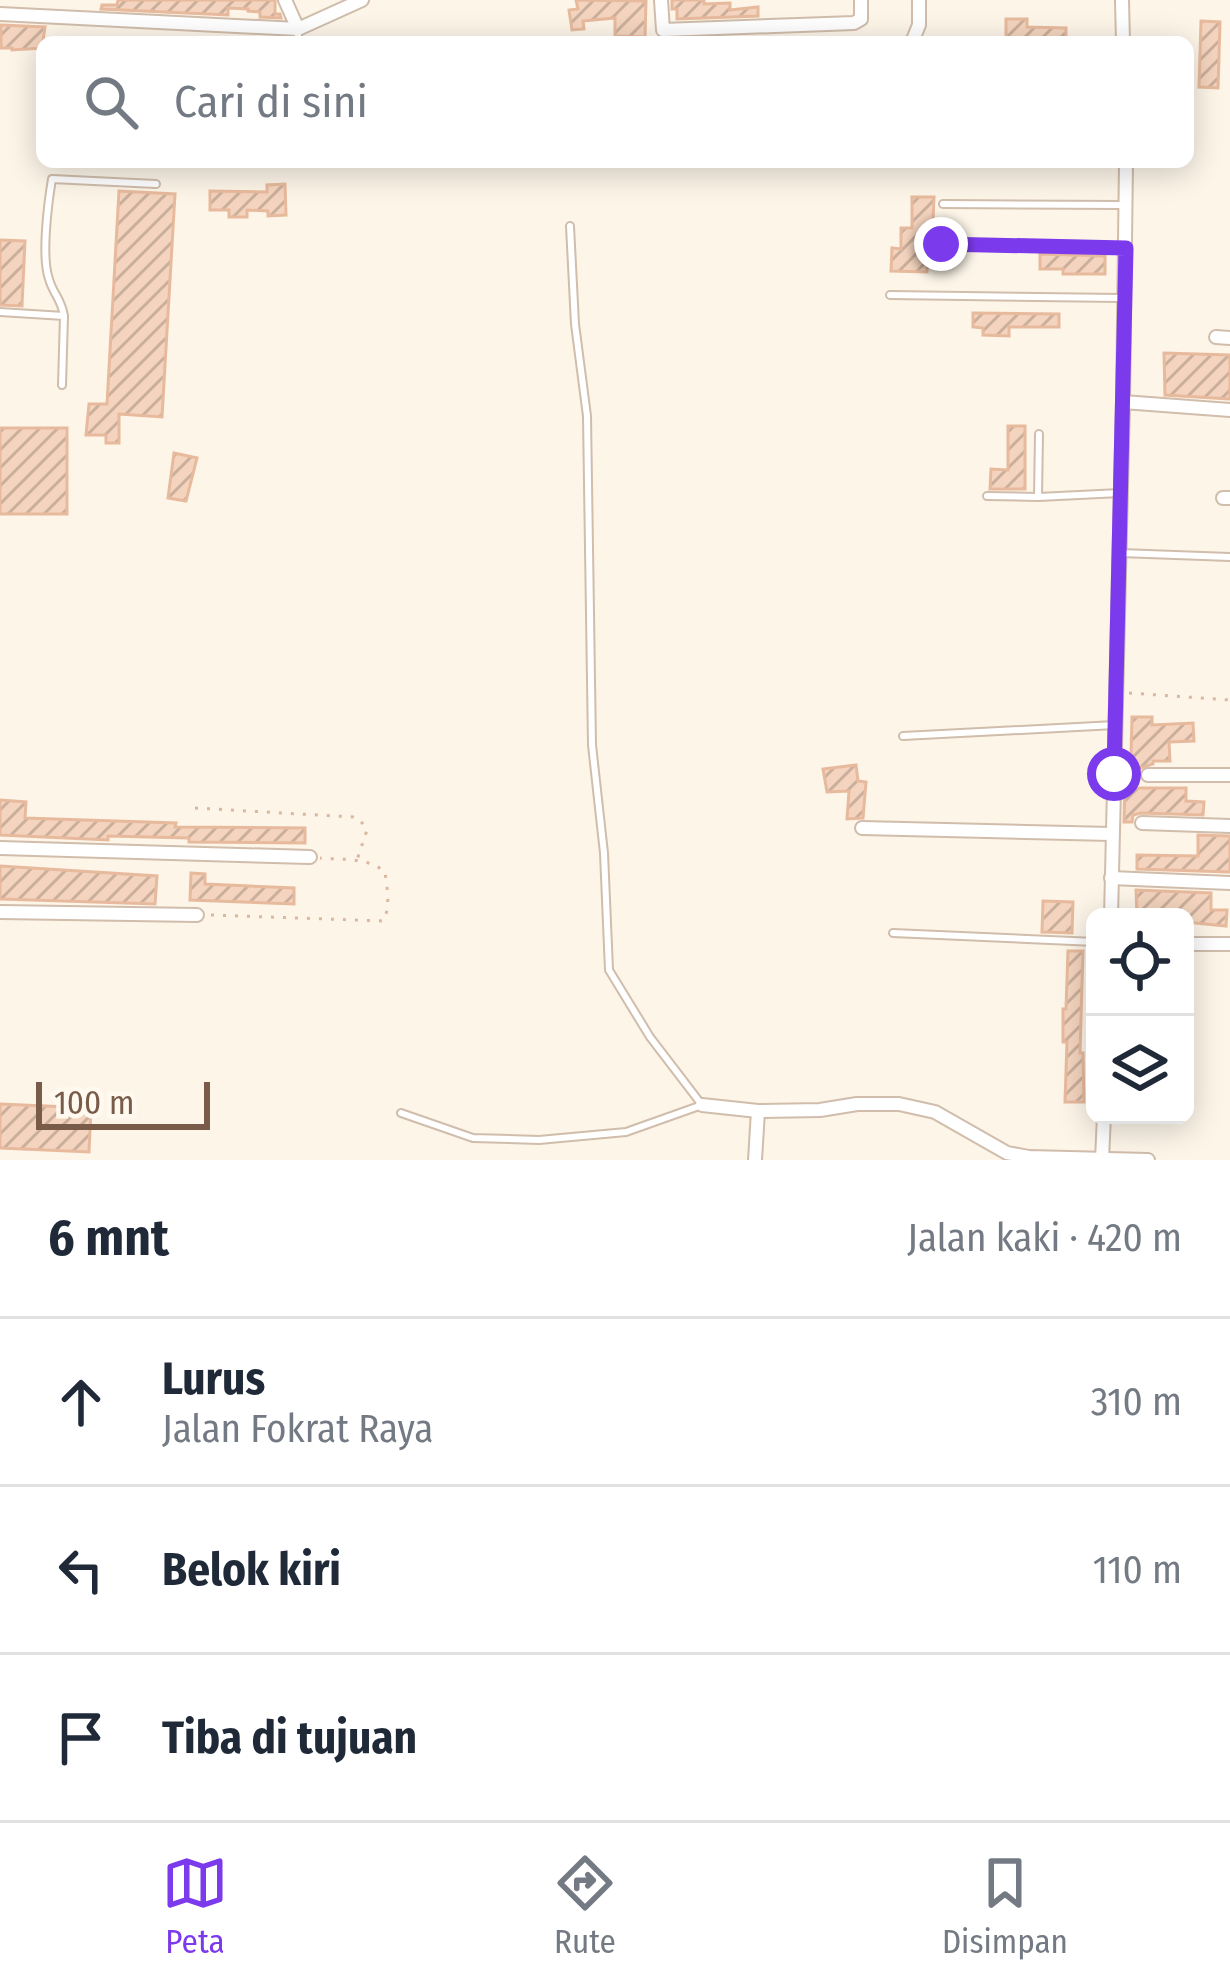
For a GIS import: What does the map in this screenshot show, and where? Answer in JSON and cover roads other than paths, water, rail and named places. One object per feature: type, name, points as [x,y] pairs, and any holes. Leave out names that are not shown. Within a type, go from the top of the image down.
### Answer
[{"type":"street","points":[[285,0],[298,36]]},
{"type":"street","points":[[0,14],[298,36],[361,0]]},
{"type":"street","points":[[661,0],[663,30],[854,22],[861,19],[861,0]]},
{"type":"street","points":[[915,36],[919,0]]},
{"type":"street","points":[[1122,0],[1123,36]]},
{"type":"street","points":[[1111,908],[1126,168]]},
{"type":"street","points":[[1123,402],[1230,410]]},
{"type":"street","points":[[1148,775],[1230,775]]},
{"type":"street","points":[[1142,823],[1230,826]]},
{"type":"street","points":[[862,828],[1111,834]]},
{"type":"street","points":[[0,848],[310,857]]},
{"type":"street","points":[[1111,878],[1230,883]]},
{"type":"street","points":[[0,912],[197,915]]},
{"type":"street","points":[[1194,944],[1230,944]]},
{"type":"street","points":[[702,1105],[758,1111],[899,1103],[935,1112],[1007,1153],[1148,1160]]},
{"type":"street","points":[[755,1160],[758,1111]]},
{"type":"street","points":[[1102,1159],[1104,1124]]},
{"type":"lane","points":[[62,385],[64,316],[46,265],[52,179],[156,184]]},
{"type":"lane","points":[[943,204],[1126,205]]},
{"type":"lane","points":[[400,1113],[473,1138],[539,1140],[626,1132],[702,1105],[650,1036],[609,970],[604,853],[592,745],[587,416],[575,324],[570,226]]},
{"type":"lane","points":[[941,244],[1126,248]]},
{"type":"lane","points":[[890,295],[1124,298]]},
{"type":"lane","points":[[0,312],[64,316]]},
{"type":"lane","points":[[1038,497],[1039,434]]},
{"type":"lane","points":[[987,496],[1120,493]]},
{"type":"lane","points":[[1118,553],[1230,556]]},
{"type":"lane","points":[[903,736],[1114,725]]},
{"type":"lane","points":[[892,933],[1086,942]]}]
